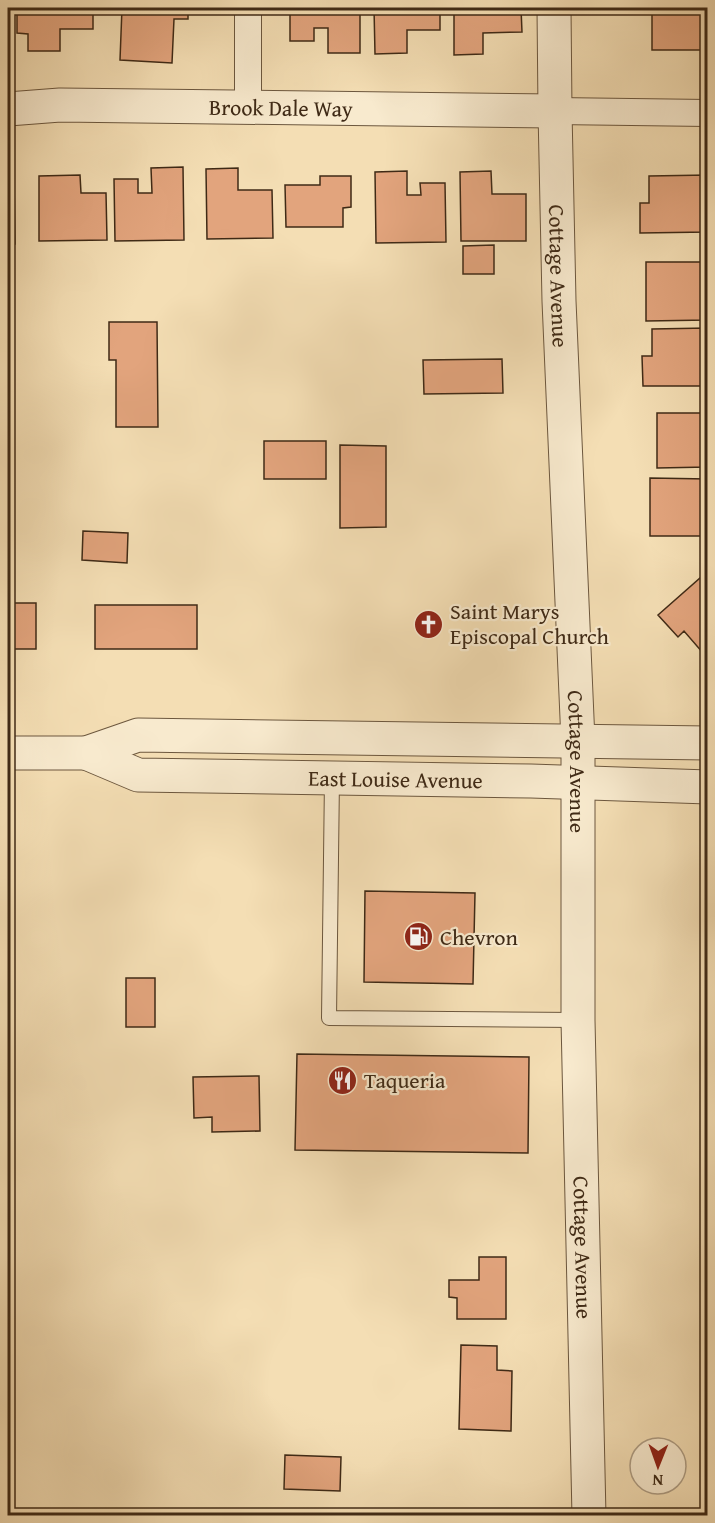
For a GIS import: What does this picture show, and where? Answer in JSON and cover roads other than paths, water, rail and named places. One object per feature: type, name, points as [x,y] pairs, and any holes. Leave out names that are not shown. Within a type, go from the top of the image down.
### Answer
[{"type":"street","points":[[248,8],[248,108]]},
{"type":"street","name":"Cottage Avenue","points":[[554,8],[559,301],[579,784],[578,1020],[589,1515]]},
{"type":"street","name":"Brook Dale Way","points":[[8,109],[60,105],[555,111]]},
{"type":"street","points":[[555,111],[708,113]]},
{"type":"street","name":"East Louise Avenue","points":[[8,753],[86,753],[138,735],[708,743]]},
{"type":"street","name":"East Louise Avenue","points":[[86,753],[138,775],[332,777],[708,787]]},
{"type":"lane","points":[[332,777],[329,1018],[578,1020]]},
{"type":"place","name":"Saint Marys Episcopal Church","points":[[429,624]]},
{"type":"place","name":"Chevron","points":[[419,937]]},
{"type":"place","name":"Taqueria","points":[[343,1080]]}]
